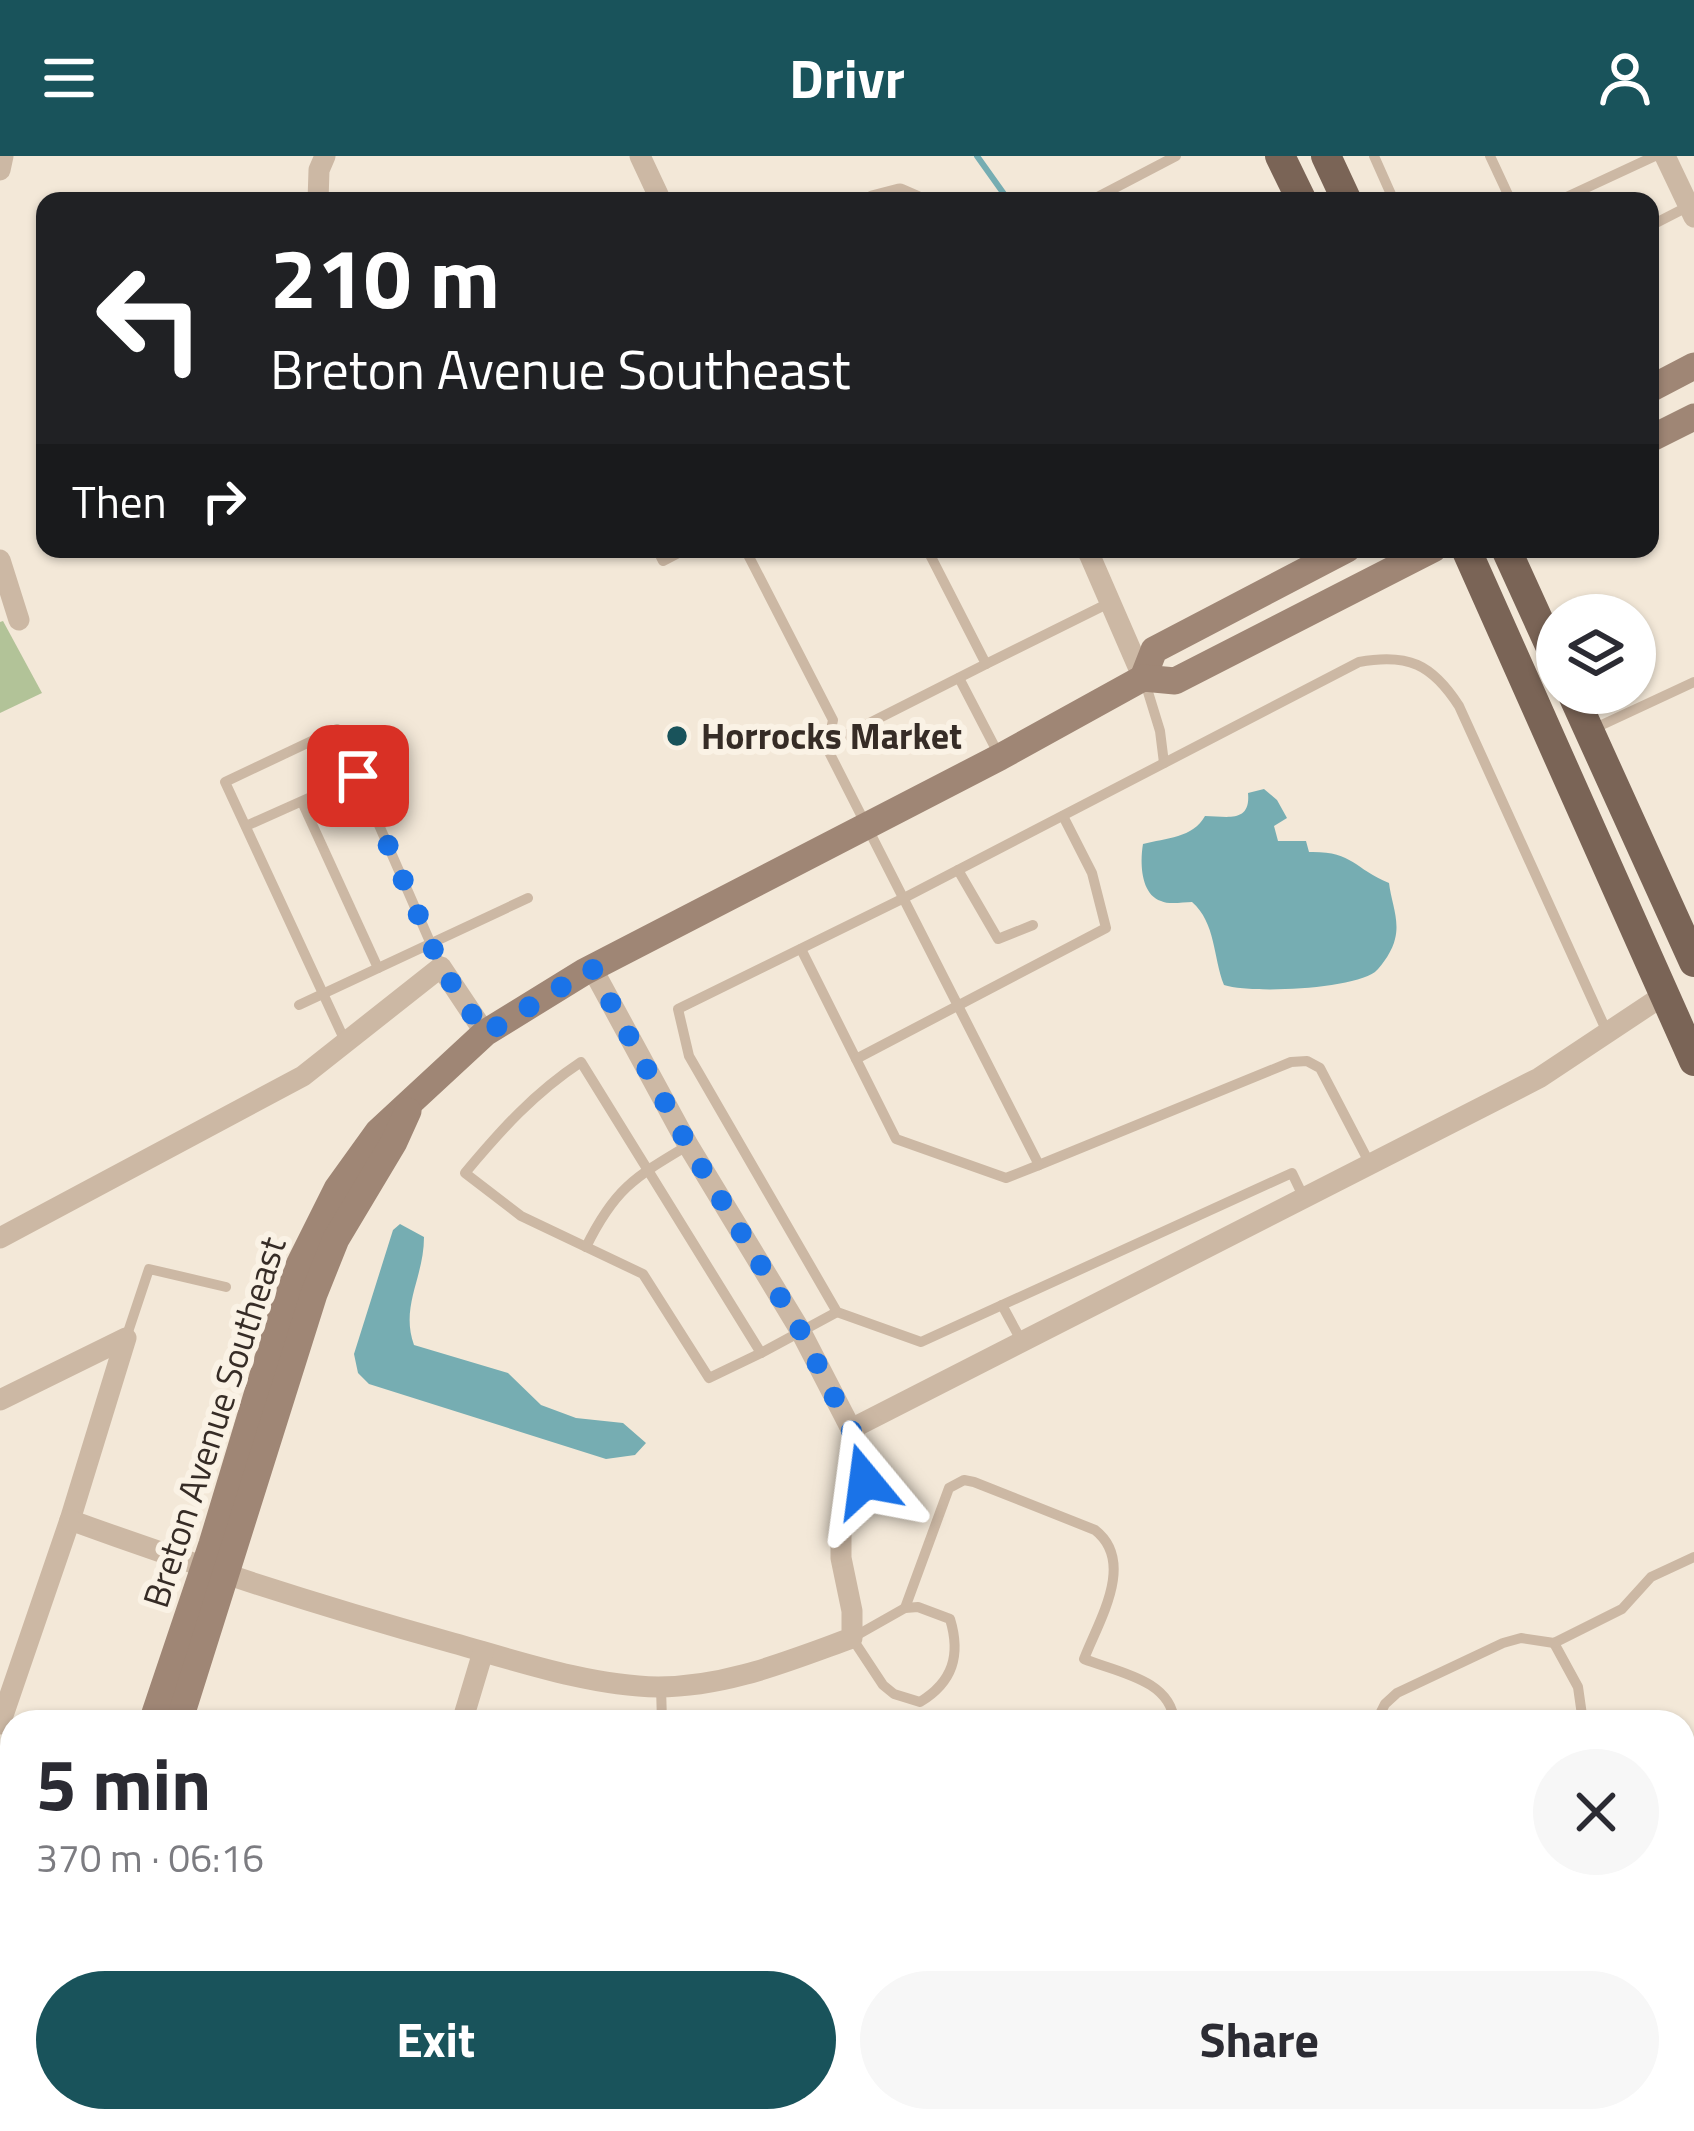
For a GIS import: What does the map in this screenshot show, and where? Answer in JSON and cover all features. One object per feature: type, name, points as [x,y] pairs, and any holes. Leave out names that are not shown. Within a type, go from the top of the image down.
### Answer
[{"type":"main road","points":[[1280,156],[1298,192]]},
{"type":"main road","points":[[1326,156],[1343,192]]},
{"type":"main road","points":[[1659,384],[1694,366]]},
{"type":"main road","points":[[1659,434],[1694,417]]},
{"type":"main road","name":"Breton Avenue Southeast","points":[[1143,678],[1154,650],[1318,558]]},
{"type":"main road","name":"Breton Avenue Southeast","points":[[157,1710],[215,1572],[336,1239],[394,1142],[412,1102],[485,1034],[592,968],[1000,758],[1143,678],[1175,681],[1416,558]]},
{"type":"main road","points":[[1470,558],[1629,919],[1679,995],[1694,1061]]},
{"type":"main road","points":[[1510,558],[1536,615]]},
{"type":"main road","points":[[1218,660],[1216,652],[1226,630],[1264,592]]},
{"type":"main road","points":[[1581,714],[1689,951]]},
{"type":"main road","points":[[1629,919],[1689,951]]},
{"type":"main road","name":"Breton Avenue Southeast","points":[[182,1710],[215,1572]]},
{"type":"street","points":[[0,170],[3,156]]},
{"type":"street","points":[[319,192],[325,156]]},
{"type":"street","points":[[640,156],[657,192]]},
{"type":"street","points":[[1665,156],[1691,212]]},
{"type":"street","points":[[1091,558],[1143,678]]},
{"type":"street","points":[[0,560],[19,620]]},
{"type":"street","points":[[0,1238],[303,1076],[441,967],[485,1034]]},
{"type":"street","points":[[70,1520],[215,1572],[545,1670],[661,1687],[741,1678],[852,1637],[842,1533],[864,1492],[863,1460],[800,1330],[688,1145],[592,968]]},
{"type":"street","points":[[851,1430],[1539,1078],[1607,1032],[1679,995]]},
{"type":"street","points":[[0,1400],[126,1338]]},
{"type":"street","points":[[5,1710],[126,1338]]},
{"type":"street","points":[[466,1710],[483,1652]]},
{"type":"lane","points":[[1107,192],[1176,156]]},
{"type":"lane","points":[[1373,156],[1390,192]]},
{"type":"lane","points":[[1490,156],[1507,192]]},
{"type":"lane","points":[[1577,192],[1654,156]]},
{"type":"lane","points":[[1659,223],[1691,212]]},
{"type":"lane","points":[[750,558],[833,720],[828,744],[867,826],[1039,1165]]},
{"type":"lane","points":[[932,558],[986,664]]},
{"type":"lane","points":[[828,744],[1111,602]]},
{"type":"lane","points":[[1304,1198],[1292,1173],[921,1342],[837,1312],[689,1056],[678,1009],[904,898],[1359,662],[1386,657],[1424,667],[1445,684],[1459,706],[1607,1032]]},
{"type":"lane","points":[[959,678],[1000,758]]},
{"type":"lane","points":[[1143,678],[1164,763]]},
{"type":"lane","points":[[1589,731],[1692,683]]},
{"type":"lane","points":[[346,1042],[225,782],[337,729],[441,967]]},
{"type":"lane","points":[[246,826],[358,776]]},
{"type":"lane","points":[[302,802],[378,968]]},
{"type":"lane","points":[[856,1058],[1106,928],[1092,873],[1063,816]]},
{"type":"lane","points":[[958,870],[998,939],[1033,925]]},
{"type":"lane","points":[[298,1006],[528,898]]},
{"type":"lane","points":[[801,949],[896,1139],[1006,1178],[1291,1062],[1307,1060],[1320,1068],[1370,1164]]},
{"type":"lane","points":[[761,1353],[581,1062],[514,1114],[465,1173],[521,1216],[643,1274],[709,1378],[761,1353],[837,1312]]},
{"type":"lane","points":[[586,1247],[611,1199],[647,1169],[688,1145]]},
{"type":"lane","points":[[126,1338],[149,1269],[226,1288]]},
{"type":"lane","points":[[1002,1304],[1022,1342]]},
{"type":"lane","points":[[905,1608],[949,1488],[956,1482],[974,1482],[1095,1530],[1108,1540],[1115,1565],[1112,1584],[1084,1659],[1158,1689],[1171,1710]]},
{"type":"lane","points":[[1382,1710],[1396,1693],[1503,1643],[1521,1638],[1554,1643],[1622,1609],[1651,1577],[1694,1557]]},
{"type":"lane","points":[[905,1608],[934,1610],[950,1619],[956,1639],[954,1668],[937,1692],[920,1702],[883,1685],[852,1637],[905,1608]]},
{"type":"lane","points":[[1554,1643],[1578,1687],[1581,1710]]},
{"type":"lane","points":[[661,1687],[662,1710]]},
{"type":"green space","points":[[0,622],[42,693],[0,713]]},
{"type":"water","points":[[1264,789],[1287,818],[1274,826],[1278,841],[1306,841],[1309,852],[1344,857],[1389,883],[1396,932],[1390,952],[1375,972],[1346,982],[1301,988],[1224,985],[1200,910],[1192,902],[1164,902],[1149,892],[1142,868],[1143,844],[1186,833],[1205,816],[1241,814],[1248,793]]},
{"type":"water","points":[[400,1224],[424,1237],[411,1304],[414,1345],[508,1373],[541,1405],[576,1418],[623,1423],[646,1443],[635,1455],[606,1459],[369,1384],[358,1373],[354,1354],[393,1230]]},
{"type":"waterway","points":[[977,156],[1003,192]]},
{"type":"place","name":"Horrocks Market","points":[[677,736]]},
{"type":"route","points":[[358,776],[441,967],[485,1034],[592,968],[688,1145],[800,1330],[851,1430],[863,1460],[865,1481]]}]
